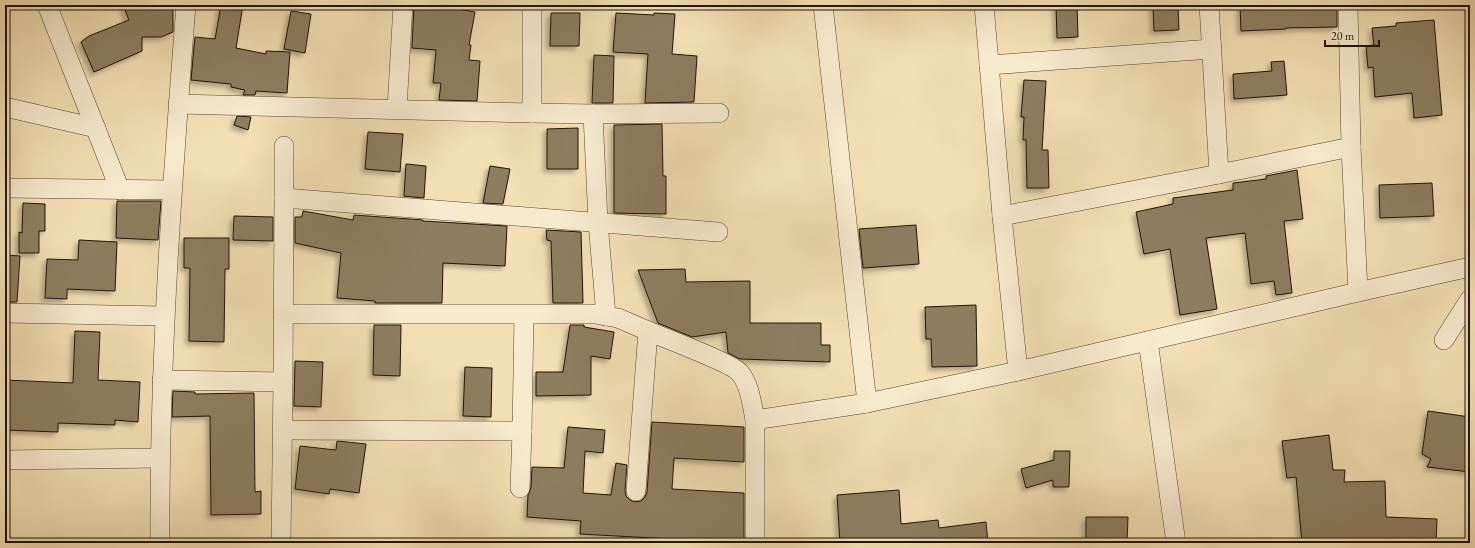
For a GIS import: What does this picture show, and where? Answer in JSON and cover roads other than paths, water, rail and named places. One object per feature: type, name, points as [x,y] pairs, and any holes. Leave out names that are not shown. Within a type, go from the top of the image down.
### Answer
[{"type":"street","points":[[47,5],[120,190]]},
{"type":"street","points":[[160,543],[159,458],[164,316],[171,190],[186,5]]},
{"type":"street","points":[[397,109],[403,5]]},
{"type":"street","points":[[532,5],[532,113]]},
{"type":"street","points":[[823,5],[867,403]]},
{"type":"street","points":[[984,5],[1002,216],[1018,371]]},
{"type":"street","points":[[1209,5],[1219,174]]},
{"type":"street","points":[[1348,5],[1351,146],[1358,292]]},
{"type":"street","points":[[989,65],[1212,49]]},
{"type":"street","points":[[178,104],[532,113],[719,113]]},
{"type":"street","points":[[5,107],[96,128]]},
{"type":"street","points":[[593,114],[598,222],[606,316]]},
{"type":"street","points":[[281,543],[284,146]]},
{"type":"street","points":[[1002,216],[1219,174],[1351,146]]},
{"type":"street","points":[[5,188],[171,190]]},
{"type":"street","points":[[284,198],[718,232]]},
{"type":"street","points":[[755,420],[867,403],[1018,371],[1470,267]]},
{"type":"street","points":[[1444,340],[1470,299]]},
{"type":"street","points":[[5,313],[164,316]]},
{"type":"street","points":[[283,314],[595,314],[618,318],[727,364],[740,372],[746,384],[755,420],[755,543]]},
{"type":"street","points":[[520,488],[524,315]]},
{"type":"street","points":[[636,491],[648,331]]},
{"type":"street","points":[[1148,341],[1176,543]]},
{"type":"street","points":[[162,380],[283,382]]},
{"type":"street","points":[[283,430],[522,431]]},
{"type":"street","points":[[5,460],[159,458]]}]
